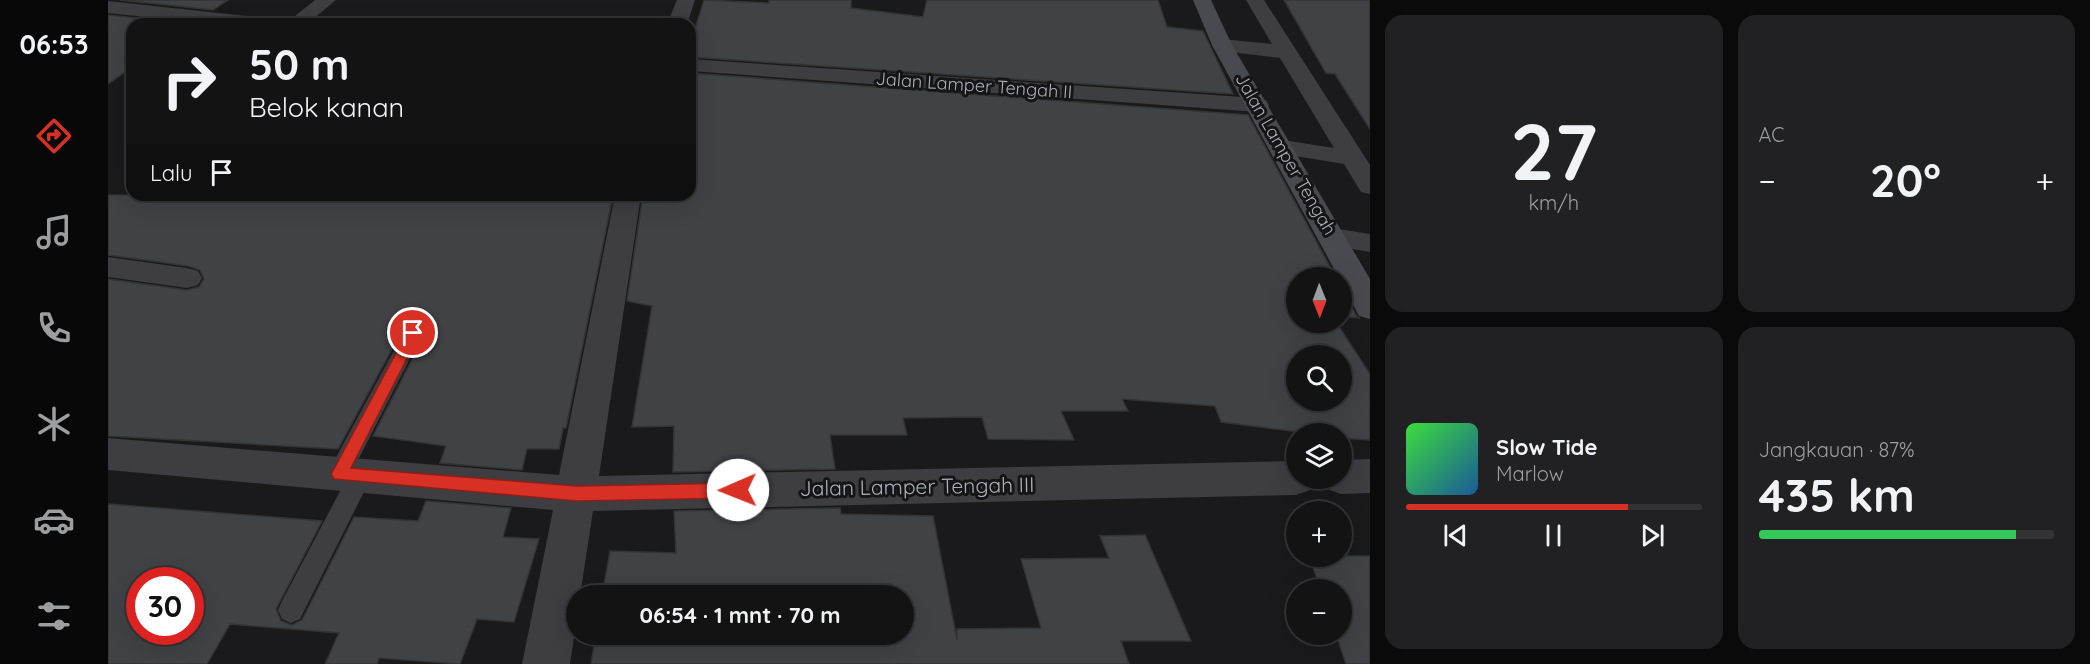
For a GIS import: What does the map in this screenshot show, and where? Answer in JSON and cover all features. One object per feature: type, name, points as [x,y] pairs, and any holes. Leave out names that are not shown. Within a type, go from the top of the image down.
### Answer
[{"type":"main road","name":"Jalan Lamper Tengah","points":[[1202,0],[1222,45],[1283,147],[1369,303]]},
{"type":"street","points":[[303,18],[327,0]]},
{"type":"street","points":[[679,18],[686,0]]},
{"type":"street","points":[[1255,0],[1370,186]]},
{"type":"street","points":[[108,21],[136,5]]},
{"type":"street","points":[[108,7],[136,5],[224,18]]},
{"type":"street","points":[[1222,45],[1286,51]]},
{"type":"street","name":"Jalan Lamper Tengah II","points":[[696,65],[1258,105]]},
{"type":"street","points":[[1283,147],[1352,158]]},
{"type":"street","points":[[546,664],[627,201]]},
{"type":"street","points":[[1333,237],[1370,243]]},
{"type":"street","points":[[108,267],[187,278]]},
{"type":"street","name":"Jalan Lamper Tengah III","points":[[108,454],[576,494],[1286,478]]},
{"type":"street","points":[[1352,477],[1370,476]]},
{"type":"lane","points":[[291,610],[413,333]]},
{"type":"building","points":[[120,0],[228,0],[213,10]]},
{"type":"building","points":[[704,0],[769,3],[769,0],[851,0],[851,8],[923,17],[927,0],[1158,0],[1167,27],[1203,31],[1233,94],[696,57],[696,26]]},
{"type":"building","points":[[1284,0],[1370,0],[1370,129],[1335,74],[1326,73]]},
{"type":"building","points":[[108,15],[136,18],[126,18],[126,71],[108,84]]},
{"type":"building","points":[[696,73],[1248,115],[1330,267],[1286,267],[1286,333],[1343,333],[1351,345],[1286,345],[1286,411],[1352,411],[1352,346],[1370,374],[1370,440],[1352,439],[1352,423],[1286,423],[1286,430],[1221,422],[1215,406],[1122,399],[1128,411],[1061,411],[1074,440],[988,439],[982,417],[903,418],[907,435],[830,435],[835,469],[673,472],[674,426],[632,427],[652,306],[627,301],[642,201],[696,201]]},
{"type":"building","points":[[108,195],[126,195],[126,201],[612,201],[566,428],[563,428],[559,449],[527,449],[522,470],[440,463],[446,446],[373,436],[425,334],[422,327],[414,324],[404,327],[338,449],[108,436],[108,279],[187,290],[199,287],[204,279],[200,270],[188,266],[108,255]]},
{"type":"building","points":[[1352,308],[1357,317],[1360,318],[1352,317]]},
{"type":"building","points":[[426,501],[511,508],[503,537],[539,539],[514,622],[477,619],[460,664],[379,658],[377,664],[325,664],[339,633],[230,624],[207,664],[108,664],[108,504],[322,521],[276,609],[281,621],[292,625],[302,620],[354,517],[418,521]]},
{"type":"building","points":[[840,508],[841,514],[933,516],[957,640],[957,629],[1041,628],[1021,559],[1109,558],[1100,536],[1145,535],[1191,641],[1121,641],[1129,664],[591,664],[594,645],[914,645],[914,585],[604,585],[610,551],[676,553],[674,511]]},
{"type":"building","points":[[1352,556],[1370,556],[1370,664],[1346,664],[1340,645],[1352,645],[1352,579],[1317,579],[1313,567],[1352,567]]},
{"type":"route","points":[[413,333],[339,474],[576,494],[738,490]]}]
